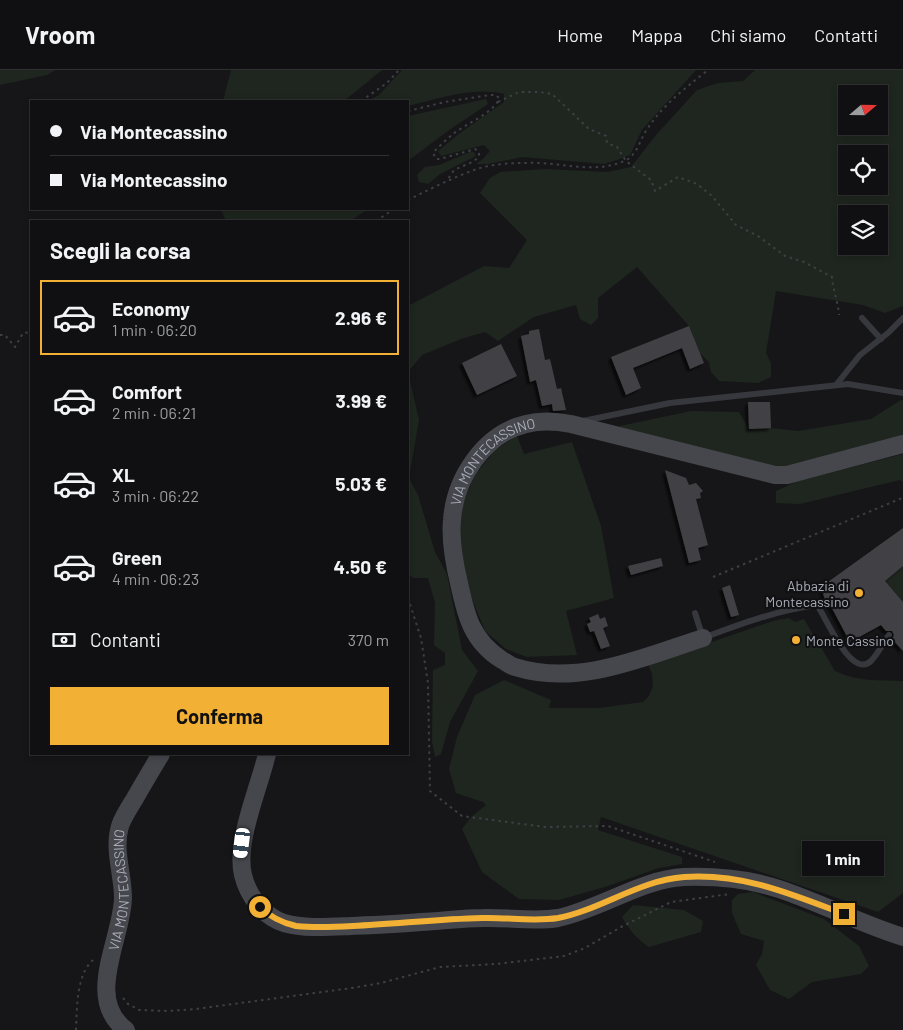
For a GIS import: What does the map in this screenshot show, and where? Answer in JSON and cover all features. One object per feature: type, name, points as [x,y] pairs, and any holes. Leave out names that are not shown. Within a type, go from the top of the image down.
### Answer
[{"type":"street","name":"VIA MONTECASSINO","points":[[703,638],[612,667],[579,673],[551,674],[514,667],[496,656],[482,644],[469,621],[453,557],[452,518],[460,483],[466,472],[485,448],[497,437],[525,424],[537,422],[572,424],[775,475],[787,475],[903,444]]},
{"type":"street","name":"VIA MONTECASSINO","points":[[126,1030],[118,1024],[111,1014],[107,999],[106,981],[123,900],[117,849],[118,837],[121,824],[127,812],[161,755]]},
{"type":"street","points":[[267,755],[242,843],[240,860],[243,877],[253,899],[267,914],[283,922],[297,926],[330,927],[483,918],[557,918],[660,881],[682,877],[712,877],[778,889],[903,937]]},
{"type":"lane","points":[[862,318],[881,339]]},
{"type":"lane","points":[[836,385],[860,355],[881,339],[903,318]]},
{"type":"lane","points":[[572,424],[670,403],[836,385],[848,384],[903,393]]},
{"type":"lane","points":[[694,613],[703,638],[741,623],[817,605],[844,652],[857,664],[870,662],[889,635]]},
{"type":"path","points":[[362,100],[387,83],[399,70]]},
{"type":"path","points":[[409,200],[478,169],[500,164],[528,162],[595,167],[614,165],[626,161],[635,152],[649,128],[673,97],[708,70]]},
{"type":"path","points":[[448,182],[448,178],[453,170],[474,162],[479,156],[479,152],[475,149],[436,159],[433,153],[454,133],[498,102],[519,92],[552,94],[589,129],[606,136],[607,143],[617,147],[626,161],[651,180],[655,190],[678,177],[697,184],[712,196],[736,225],[758,236],[785,256],[804,262],[832,277],[833,292],[838,301],[839,315]]},
{"type":"path","points":[[409,111],[445,102],[490,95],[499,98],[498,102]]},
{"type":"path","points":[[378,220],[392,210]]},
{"type":"path","points":[[0,335],[5,335],[16,347],[23,333],[30,332]]},
{"type":"path","points":[[713,577],[902,498]]},
{"type":"path","points":[[409,601],[421,638],[428,683],[430,791],[462,816],[545,827],[608,826],[716,863]]},
{"type":"path","points":[[121,994],[128,1004],[139,1010],[168,1012],[352,988],[381,983],[440,967],[496,964],[564,956],[585,948],[621,927],[671,902],[735,893],[734,880]]},
{"type":"path","points":[[76,1030],[76,1005],[82,979],[89,964],[95,958],[100,961]]},
{"type":"shaded area","points":[[0,70],[55,70],[47,75],[0,85]]},
{"type":"shaded area","points":[[231,70],[382,70],[345,100],[223,100]]},
{"type":"shaded area","points":[[402,70],[696,70],[642,130],[630,155],[604,164],[522,157],[488,164],[476,164],[490,151],[484,145],[441,156],[438,151],[504,102],[504,94],[468,92],[409,106],[409,100],[370,100],[379,95]]},
{"type":"shaded area","points":[[755,70],[903,70],[903,306],[885,313],[863,305],[776,291],[766,353],[771,363],[771,377],[758,383],[719,381],[711,372],[709,362],[700,353],[689,326],[637,267],[598,298],[598,318],[591,325],[580,319],[576,305],[534,317],[498,341],[485,332],[461,339],[422,355],[409,371],[409,305],[484,266],[509,268],[527,240],[480,193],[490,178],[500,172],[545,169],[607,172],[631,167],[656,135],[697,90],[718,83],[743,81]]},
{"type":"shaded area","points":[[486,99],[488,104],[409,160],[409,116]]},
{"type":"shaded area","points":[[474,152],[476,156],[440,174],[428,184],[419,182],[417,175],[425,167],[439,165]]},
{"type":"shaded area","points":[[221,210],[366,210],[352,220],[226,220]]},
{"type":"shaded area","points":[[409,376],[419,420],[409,478]]},
{"type":"shaded area","points":[[903,400],[903,439],[796,467],[761,465],[619,431],[620,426],[691,411],[739,412],[749,429],[771,428],[798,431],[871,419]]},
{"type":"shaded area","points":[[517,436],[524,454],[572,442],[601,526],[614,598],[566,611],[577,655],[527,657],[506,649],[485,631],[463,577],[458,526],[462,505],[475,475],[495,450]]},
{"type":"shaded area","points":[[903,454],[903,482],[900,480],[800,504],[776,503],[776,491],[798,481]]},
{"type":"shaded area","points":[[409,478],[418,495],[435,552],[447,574],[462,650],[478,671],[450,722],[441,754],[435,757],[432,741],[433,670],[445,665],[445,653],[434,645],[435,603],[428,578],[413,578],[409,575]]},
{"type":"shaded area","points":[[903,566],[903,602],[885,581]]},
{"type":"shaded area","points":[[789,618],[795,622],[804,619],[835,671],[860,679],[903,681],[903,893],[878,912],[601,817],[598,830],[682,857],[682,864],[659,868],[608,886],[559,900],[519,899],[482,872],[462,829],[471,817],[486,805],[483,802],[456,793],[449,769],[457,737],[475,695],[504,680],[551,700],[549,708],[599,708],[643,702],[649,696],[653,686],[652,674],[648,664],[773,621]]},
{"type":"shaded area","points":[[753,892],[824,919],[859,946],[869,966],[861,974],[812,982],[789,999],[770,990],[756,965],[762,954],[764,941],[741,934],[732,913],[732,900],[738,894]]},
{"type":"shaded area","points":[[633,905],[684,910],[703,921],[701,932],[649,947],[634,934],[622,917]]},
{"type":"building","points":[[689,326],[704,363],[690,369],[682,348],[633,368],[641,388],[626,395],[611,357]]},
{"type":"building","points":[[539,329],[545,360],[550,359],[557,389],[561,388],[566,410],[553,411],[552,404],[542,406],[536,380],[530,382],[521,336],[529,334],[529,331]]},
{"type":"building","points":[[501,344],[517,376],[477,395],[462,363]]},
{"type":"building","points":[[748,402],[770,402],[771,428],[749,429]]},
{"type":"building","points":[[665,470],[686,478],[689,485],[696,483],[703,491],[700,493],[701,498],[696,499],[708,545],[698,548],[701,560],[689,563]]},
{"type":"building","name":"Abbazia di Montecassino","points":[[903,528],[903,566],[885,581],[903,602],[903,651],[892,639],[894,635],[892,631],[886,631],[881,625],[850,642],[827,599],[826,603],[821,587]]},
{"type":"building","points":[[661,558],[663,566],[631,575],[628,566]]},
{"type":"building","points":[[730,585],[739,615],[731,617],[722,588]]},
{"type":"building","points":[[598,614],[600,619],[605,617],[608,626],[603,628],[610,646],[601,649],[594,631],[590,632],[587,624],[591,622],[589,618]]},
{"type":"place","name":"Abbazia di Montecassino","points":[[859,593]]},
{"type":"place","name":"Monte Cassino","points":[[796,640]]},
{"type":"route","points":[[260,907],[267,914],[297,926],[330,927],[483,918],[557,918],[660,881],[682,877],[712,877],[745,881],[778,889],[844,914]]}]
